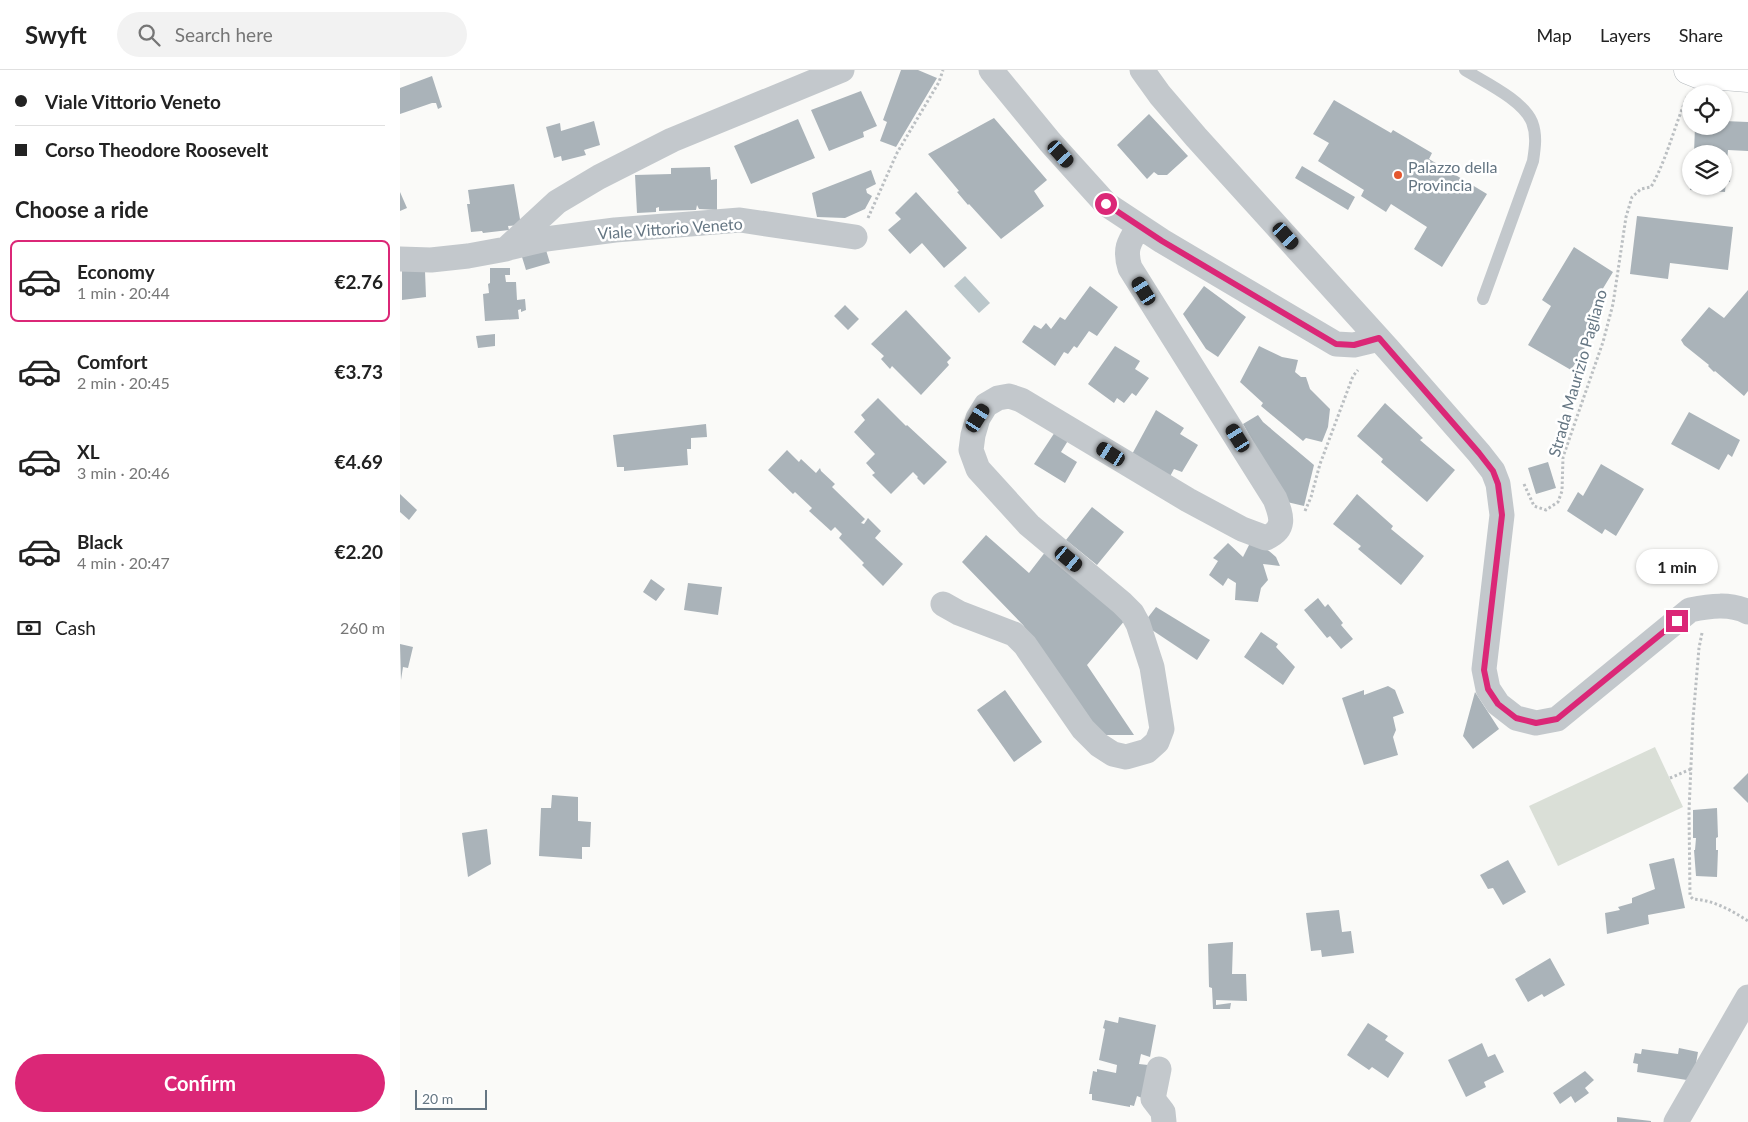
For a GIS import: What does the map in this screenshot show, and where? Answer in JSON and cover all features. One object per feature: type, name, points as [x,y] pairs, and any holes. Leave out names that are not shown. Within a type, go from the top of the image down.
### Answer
[{"type":"main road","points":[[1693,72],[1748,78]]},
{"type":"street","points":[[506,249],[557,202],[599,177],[672,140],[842,70]]},
{"type":"street","points":[[991,70],[1050,142],[1106,204],[1162,241],[1336,344],[1354,345],[1379,338]]},
{"type":"street","points":[[1142,70],[1160,95],[1196,137],[1379,338],[1493,471],[1498,484],[1502,515],[1484,670],[1488,689],[1498,704],[1516,718],[1536,723],[1557,719],[1690,610],[1714,606],[1740,608],[1748,612]]},
{"type":"street","name":"Viale Vittorio Veneto","points":[[400,259],[431,260],[468,256],[546,239],[615,230],[740,220],[855,237]]},
{"type":"street","points":[[943,604],[959,613],[1014,634],[1025,645],[1083,729],[1099,745],[1113,754],[1126,757],[1146,752],[1157,742],[1162,729],[1152,667],[1138,624],[1132,613],[1122,603],[1029,525],[978,469],[971,450],[978,418],[986,405],[998,398],[1009,396],[1021,400],[1166,488],[1242,529],[1266,538],[1275,534],[1280,526],[1281,515],[1275,499],[1130,268],[1126,257],[1130,240],[1139,226]]},
{"type":"street","points":[[1676,1122],[1748,997]]},
{"type":"street","points":[[1159,1069],[1153,1099],[1163,1112],[1164,1122]]},
{"type":"lane","points":[[1465,70],[1510,98],[1524,110],[1532,122],[1536,146],[1533,161],[1483,299]]},
{"type":"path","points":[[855,237],[863,229],[897,153],[939,82],[943,70]]},
{"type":"path","name":"Strada Maurizio Pagliano","points":[[1498,484],[1519,480],[1525,484],[1534,506],[1546,510],[1558,502],[1562,491],[1564,456],[1603,342],[1613,304],[1626,217],[1632,197],[1641,189],[1652,187],[1659,174],[1693,72]]},
{"type":"path","points":[[1305,513],[1320,464],[1353,376],[1362,365]]},
{"type":"path","points":[[1714,606],[1704,622],[1699,648],[1691,769],[1690,896],[1693,899],[1724,907],[1748,921]]},
{"type":"path","points":[[1670,778],[1691,769]]},
{"type":"shaded area","points":[[965,276],[990,303],[979,313],[954,286]]},
{"type":"shaded area","points":[[1655,747],[1683,807],[1558,866],[1529,806]]},
{"type":"building","points":[[901,70],[918,70],[937,78],[896,147],[880,141],[887,122],[883,120]]},
{"type":"building","points":[[432,76],[442,107],[438,109],[436,103],[432,103],[400,114],[400,88]]},
{"type":"building","points":[[861,91],[877,126],[863,132],[864,137],[829,151],[811,110]]},
{"type":"building","name":"Palazzo della Provincia","points":[[1334,100],[1391,133],[1393,130],[1432,153],[1429,159],[1487,194],[1442,267],[1414,249],[1427,227],[1391,204],[1386,212],[1361,196],[1364,190],[1318,161],[1329,143],[1313,134]]},
{"type":"building","points":[[1149,114],[1188,156],[1167,175],[1158,175],[1154,172],[1147,179],[1117,145]]},
{"type":"building","points":[[994,118],[1047,180],[1034,191],[1044,206],[1001,239],[968,205],[957,192],[959,191],[928,154]]},
{"type":"building","points":[[798,119],[815,158],[751,184],[734,146]]},
{"type":"building","points":[[594,121],[600,145],[584,150],[586,155],[562,161],[561,156],[554,158],[546,127],[560,123],[561,131]]},
{"type":"building","points":[[1732,121],[1748,122],[1748,151],[1732,150],[1732,145],[1694,145],[1695,135],[1732,135]]},
{"type":"building","points":[[1302,166],[1355,197],[1348,210],[1295,178]]},
{"type":"building","points":[[710,167],[711,180],[717,179],[717,210],[699,209],[697,205],[696,210],[659,211],[659,207],[656,208],[656,212],[637,213],[635,175],[671,174],[671,168]]},
{"type":"building","points":[[871,170],[876,184],[866,189],[867,193],[872,196],[865,209],[845,218],[817,217],[812,193]]},
{"type":"building","points":[[514,184],[521,225],[508,226],[509,230],[483,233],[482,231],[471,232],[467,204],[470,204],[468,190]]},
{"type":"building","points":[[400,192],[407,208],[400,211]]},
{"type":"building","points":[[916,192],[967,248],[944,268],[922,243],[910,254],[888,230],[901,219],[895,213]]},
{"type":"building","points":[[1637,216],[1733,227],[1728,270],[1670,263],[1668,279],[1630,274]]},
{"type":"building","points":[[1574,247],[1613,272],[1585,318],[1599,325],[1571,370],[1528,345],[1551,306],[1542,300]]},
{"type":"building","points":[[546,250],[550,263],[526,270],[522,257]]},
{"type":"building","points":[[490,268],[510,268],[510,275],[505,275],[506,282],[516,282],[517,300],[525,299],[526,310],[521,312],[521,309],[518,310],[519,319],[485,321],[483,294],[489,293]]},
{"type":"building","points":[[402,271],[425,271],[426,297],[402,300]]},
{"type":"building","points":[[1090,286],[1118,307],[1097,336],[1089,331],[1077,348],[1074,346],[1068,354],[1064,352],[1055,366],[1022,342],[1034,325],[1041,329],[1046,323],[1051,329],[1060,317],[1065,320]]},
{"type":"building","points":[[1204,286],[1246,317],[1218,357],[1206,349],[1183,314]]},
{"type":"building","points":[[1748,290],[1748,391],[1744,396],[1714,372],[1709,365],[1684,345],[1681,340],[1709,307],[1724,318]]},
{"type":"building","points":[[845,305],[859,319],[848,330],[834,316]]},
{"type":"building","points":[[906,310],[951,358],[947,362],[949,365],[921,395],[892,366],[890,369],[881,359],[884,356],[871,344]]},
{"type":"building","points":[[495,334],[495,346],[478,348],[476,336]]},
{"type":"building","points":[[1115,346],[1140,361],[1135,369],[1149,378],[1136,396],[1132,393],[1124,403],[1117,398],[1114,403],[1088,384]]},
{"type":"building","points":[[1259,346],[1282,357],[1298,360],[1295,372],[1301,377],[1306,377],[1310,389],[1330,409],[1328,427],[1322,442],[1306,438],[1303,441],[1261,406],[1263,403],[1240,382]]},
{"type":"building","points":[[878,398],[947,462],[924,485],[913,472],[891,494],[872,475],[875,473],[866,463],[875,454],[854,432],[865,420],[861,415]]},
{"type":"building","points":[[1385,403],[1423,438],[1420,440],[1455,470],[1427,502],[1381,462],[1383,459],[1357,436]]},
{"type":"building","points":[[1156,410],[1184,428],[1180,434],[1198,445],[1182,472],[1174,469],[1167,482],[1130,458]]},
{"type":"building","points":[[1689,412],[1740,440],[1732,457],[1728,454],[1719,470],[1671,444]]},
{"type":"building","points":[[1258,415],[1263,422],[1314,465],[1304,506],[1287,502],[1243,424]]},
{"type":"building","points":[[706,424],[707,437],[691,438],[691,449],[687,449],[688,465],[624,471],[624,467],[617,467],[613,435]]},
{"type":"building","points":[[1055,432],[1069,439],[1061,452],[1077,462],[1065,483],[1034,464]]},
{"type":"building","points":[[787,450],[799,462],[801,459],[816,473],[820,468],[835,484],[832,487],[865,519],[861,523],[864,524],[868,518],[881,531],[875,538],[903,564],[883,586],[862,565],[864,563],[839,538],[842,534],[835,527],[831,531],[809,511],[812,508],[795,492],[793,494],[768,470]]},
{"type":"building","points":[[1548,462],[1556,488],[1536,494],[1528,468]]},
{"type":"building","points":[[1601,464],[1644,489],[1616,536],[1605,529],[1602,534],[1567,511],[1578,492],[1583,496]]},
{"type":"building","points":[[400,494],[417,510],[409,520],[400,512]]},
{"type":"building","points":[[1357,494],[1393,526],[1391,529],[1424,556],[1401,585],[1358,549],[1361,546],[1333,524]]},
{"type":"building","points":[[1092,507],[1124,532],[1097,565],[1066,540]]},
{"type":"building","points":[[986,535],[1029,573],[1046,551],[1126,619],[1087,665],[1134,735],[1099,735],[1023,625],[962,562]]},
{"type":"building","points":[[1251,541],[1276,557],[1280,566],[1263,564],[1268,580],[1261,588],[1258,602],[1235,600],[1236,583],[1228,578],[1223,586],[1209,575],[1218,561],[1213,558],[1228,543],[1243,557]]},
{"type":"building","points":[[651,579],[665,589],[656,601],[643,592]]},
{"type":"building","points":[[688,583],[722,587],[718,615],[684,610]]},
{"type":"building","points":[[1318,598],[1325,607],[1328,604],[1343,623],[1341,625],[1353,639],[1341,649],[1330,636],[1327,638],[1304,610]]},
{"type":"building","points":[[1156,607],[1210,640],[1197,660],[1149,628],[1146,620]]},
{"type":"building","points":[[1261,632],[1278,644],[1276,647],[1295,667],[1283,685],[1244,657]]},
{"type":"building","points":[[400,644],[413,647],[408,668],[403,667],[401,680]]},
{"type":"building","points":[[1388,686],[1395,690],[1404,713],[1393,717],[1396,730],[1393,737],[1398,755],[1364,765],[1342,698],[1364,690],[1364,695]]},
{"type":"building","points":[[1005,690],[1042,742],[1014,762],[977,710]]},
{"type":"building","points":[[1475,692],[1499,729],[1473,749],[1463,736]]},
{"type":"building","points":[[1748,773],[1748,803],[1733,788]]},
{"type":"building","points":[[552,795],[578,797],[578,821],[591,822],[590,847],[582,847],[582,859],[539,856],[541,808],[551,808]]},
{"type":"building","points":[[1717,808],[1717,877],[1696,876],[1694,850],[1696,838],[1693,838],[1693,810]]},
{"type":"building","points":[[487,829],[491,864],[468,877],[462,833]]},
{"type":"building","points":[[1674,858],[1685,908],[1648,915],[1649,924],[1607,934],[1605,913],[1620,910],[1618,907],[1632,903],[1632,898],[1655,889],[1649,864]]},
{"type":"building","points":[[1508,860],[1526,892],[1503,905],[1493,888],[1488,889],[1480,875]]},
{"type":"building","points":[[1339,910],[1342,932],[1351,931],[1354,953],[1322,957],[1321,950],[1311,951],[1306,913]]},
{"type":"building","points":[[1233,942],[1232,974],[1246,974],[1247,1001],[1216,1000],[1216,1005],[1231,1003],[1230,1009],[1213,1009],[1212,988],[1209,987],[1208,944]]},
{"type":"building","points":[[1550,958],[1565,985],[1544,997],[1542,994],[1528,1002],[1515,979]]},
{"type":"building","points":[[1119,1017],[1156,1025],[1150,1057],[1141,1054],[1139,1064],[1148,1065],[1142,1098],[1137,1096],[1134,1106],[1130,1105],[1130,1107],[1092,1100],[1092,1094],[1089,1094],[1093,1071],[1097,1072],[1097,1069],[1116,1073],[1117,1065],[1099,1060],[1105,1020],[1118,1023]]},
{"type":"building","points":[[1368,1023],[1388,1036],[1385,1040],[1404,1053],[1388,1078],[1372,1067],[1369,1070],[1347,1055]]},
{"type":"building","points":[[1482,1043],[1488,1057],[1495,1054],[1504,1072],[1484,1082],[1486,1087],[1466,1097],[1448,1060]]},
{"type":"building","points":[[1679,1048],[1698,1052],[1693,1081],[1637,1072],[1638,1064],[1633,1063],[1635,1053],[1641,1054],[1642,1049],[1678,1054]]},
{"type":"building","points":[[1585,1071],[1594,1080],[1585,1088],[1589,1093],[1575,1103],[1571,1096],[1560,1104],[1553,1093]]},
{"type":"building","points":[[1617,1117],[1651,1121],[1651,1122],[1617,1122]]},
{"type":"place","name":"Palazzo della Provincia","points":[[1398,175]]},
{"type":"route","points":[[1106,204],[1162,241],[1336,344],[1354,345],[1379,338],[1479,453],[1493,471],[1498,484],[1502,515],[1484,670],[1488,689],[1498,704],[1516,718],[1536,723],[1557,719],[1677,621]]}]
